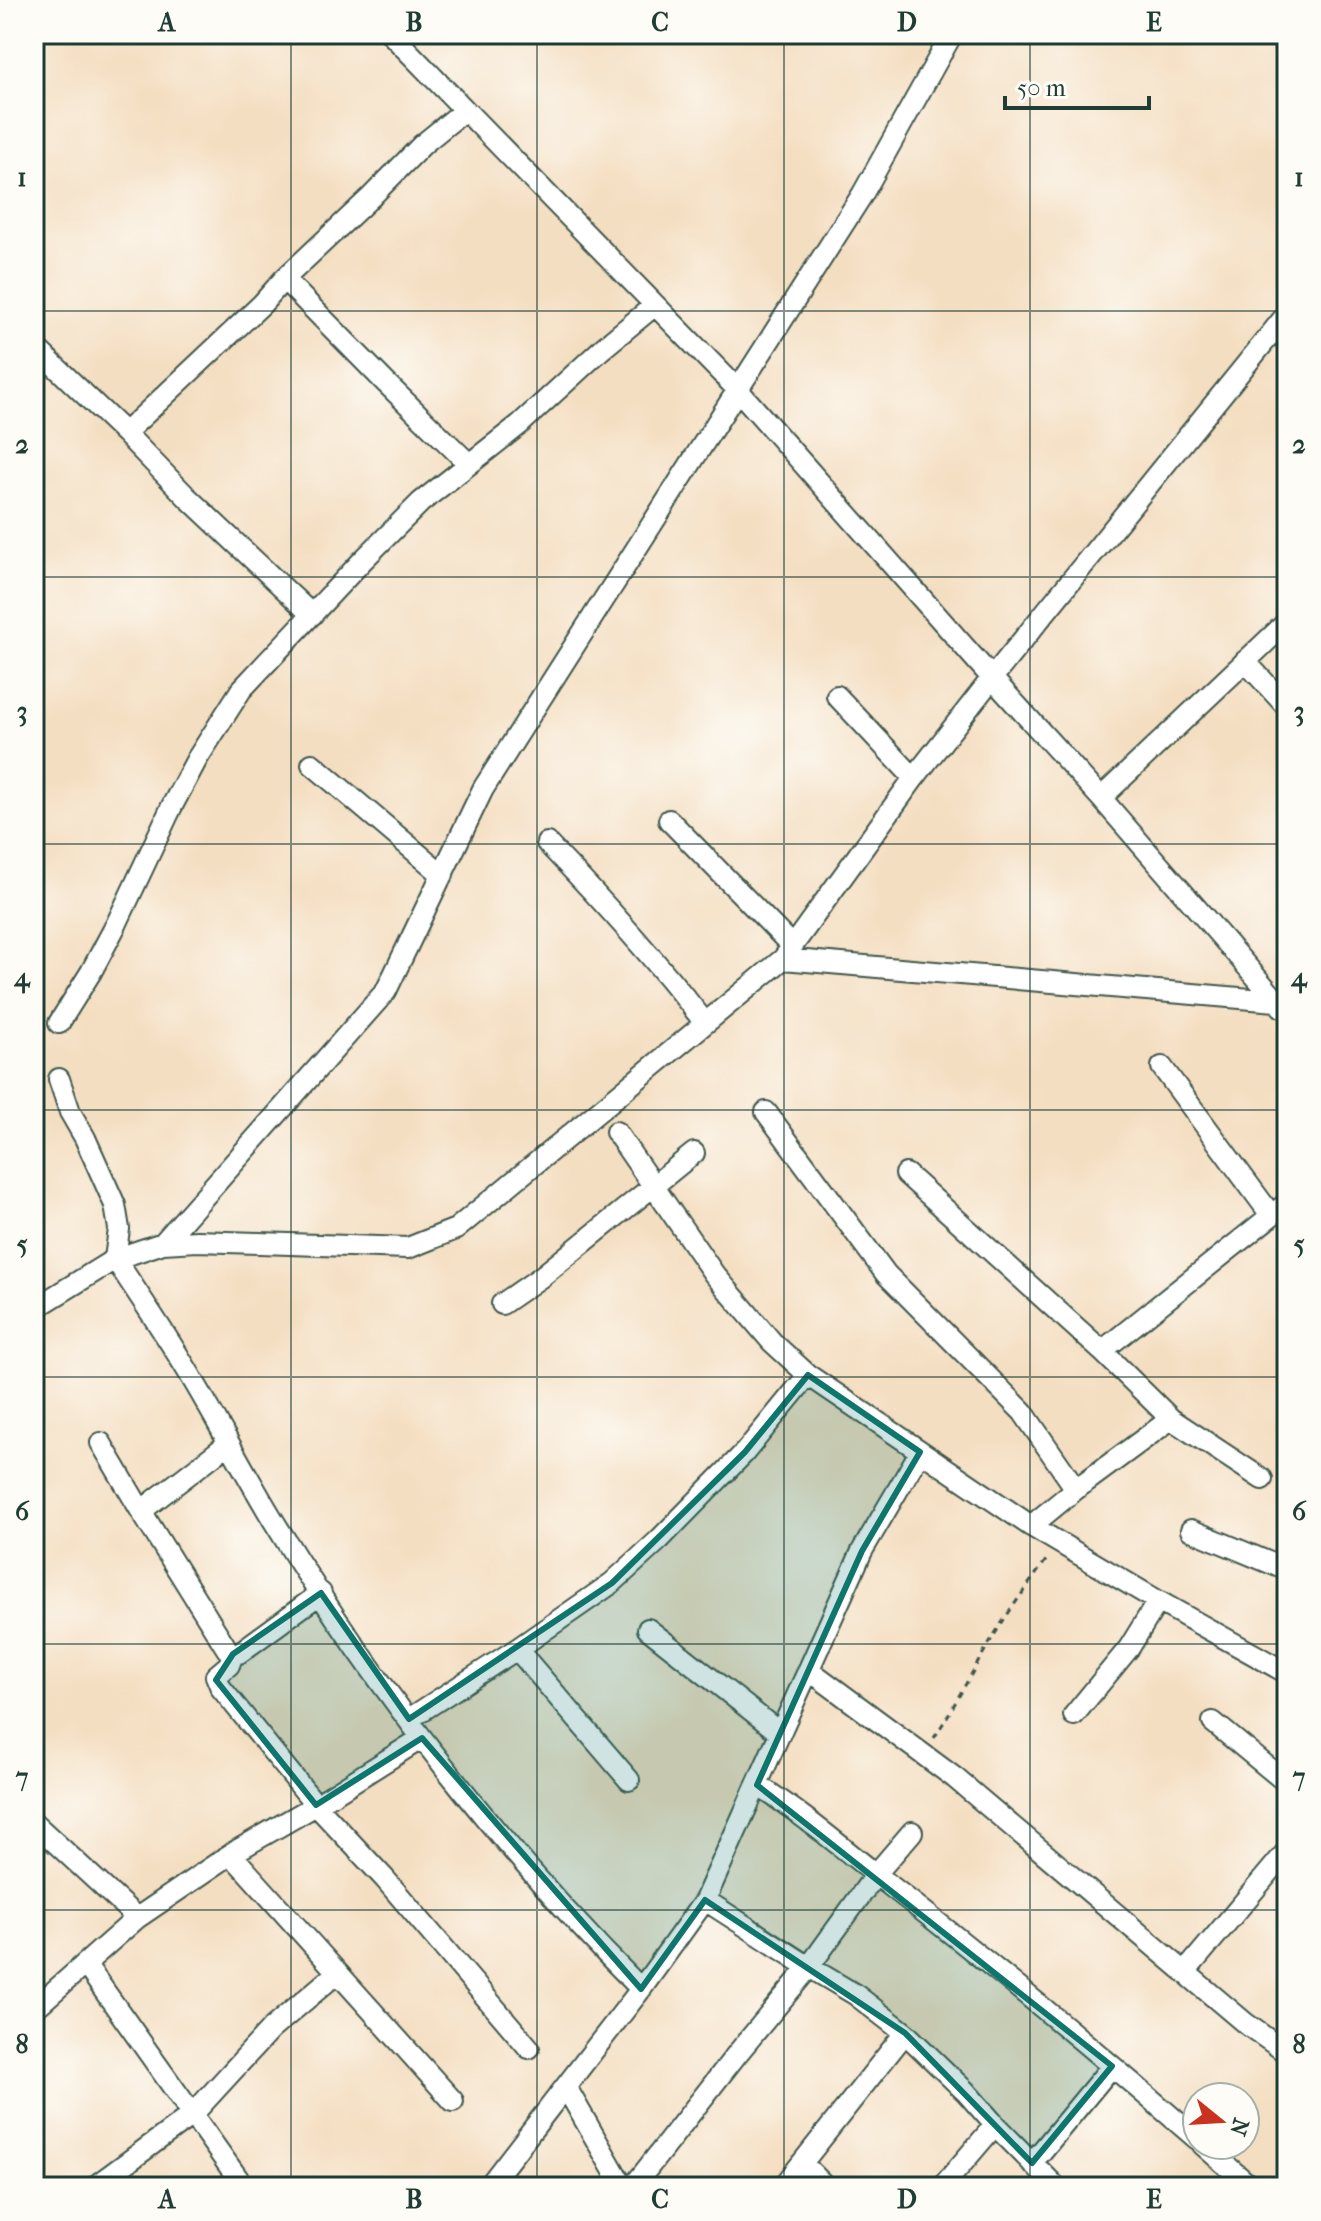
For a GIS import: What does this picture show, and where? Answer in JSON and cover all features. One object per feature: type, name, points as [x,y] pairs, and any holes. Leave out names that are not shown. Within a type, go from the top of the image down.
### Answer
[{"type":"street","points":[[391,34],[738,390],[1284,1006]]},
{"type":"street","points":[[163,1243],[386,991],[483,789],[862,195],[952,34]]},
{"type":"street","points":[[1281,34],[1287,54]]},
{"type":"street","points":[[125,433],[262,304],[423,144],[465,110]]},
{"type":"street","points":[[284,279],[469,464]]},
{"type":"street","points":[[59,1023],[116,925],[197,759],[241,690],[421,502],[519,425],[655,305]]},
{"type":"street","points":[[34,1309],[115,1259],[163,1243],[197,1241],[408,1248],[456,1229],[787,953],[914,778],[992,678],[1287,314]]},
{"type":"street","points":[[34,346],[312,615]]},
{"type":"street","points":[[1101,798],[1287,622]]},
{"type":"street","points":[[1245,661],[1287,707]]},
{"type":"street","points":[[837,696],[914,778]]},
{"type":"street","points":[[312,764],[443,875]]},
{"type":"street","points":[[669,820],[787,953],[1284,1006]]},
{"type":"street","points":[[547,843],[616,915],[705,1023]]},
{"type":"street","points":[[1102,1351],[1279,1209],[1162,1067]]},
{"type":"street","points":[[59,1079],[70,1112],[115,1205],[119,1229],[115,1259],[181,1361],[278,1529],[455,1782],[600,1949],[641,1989]]},
{"type":"street","points":[[766,1112],[886,1274],[1023,1412],[1076,1489]]},
{"type":"street","points":[[616,1132],[714,1274],[772,1342],[808,1375],[1031,1526],[1287,1673]]},
{"type":"street","points":[[502,1304],[541,1277],[694,1153]]},
{"type":"street","points":[[906,1174],[1102,1351],[1171,1419],[1262,1479]]},
{"type":"street","points":[[409,1719],[612,1583],[745,1452],[808,1375]]},
{"type":"street","points":[[1031,1526],[1171,1419]]},
{"type":"street","points":[[101,1443],[227,1649],[233,1654],[239,1653],[321,1593]]},
{"type":"street","points":[[141,1511],[229,1443]]},
{"type":"street","points":[[488,2187],[641,1989],[705,1900],[862,1551],[920,1452]]},
{"type":"street","points":[[1191,1530],[1287,1570]]},
{"type":"street","points":[[1074,1715],[1129,1648],[1158,1601]]},
{"type":"street","points":[[648,1629],[780,1733]]},
{"type":"street","points":[[517,1649],[629,1780]]},
{"type":"street","points":[[233,1654],[229,1665],[218,1674],[216,1680],[254,1731],[529,2048]]},
{"type":"street","points":[[809,1670],[955,1778],[1245,2023],[1287,2053]]},
{"type":"street","points":[[1213,1722],[1287,1783]]},
{"type":"street","points":[[34,2009],[137,1918],[231,1854],[422,1738]]},
{"type":"street","points":[[757,1785],[790,1805],[957,1937],[1181,2125]]},
{"type":"street","points":[[34,1823],[137,1918]]},
{"type":"street","points":[[633,2187],[809,1967],[876,1874],[912,1832]]},
{"type":"street","points":[[1186,1971],[1287,1851]]},
{"type":"street","points":[[231,1854],[453,2101]]},
{"type":"street","points":[[705,1900],[856,1995],[905,2033],[1056,2187]]},
{"type":"street","points":[[86,1965],[244,2187]]},
{"type":"street","points":[[94,2187],[193,2114],[271,2029],[337,1973]]},
{"type":"street","points":[[783,2187],[905,2033]]},
{"type":"street","points":[[1032,2163],[1112,2066]]},
{"type":"street","points":[[566,2087],[623,2187]]},
{"type":"street","points":[[942,2187],[995,2125]]},
{"type":"street","points":[[1221,2161],[1251,2187]]},
{"type":"street","points":[[802,2163],[826,2187]]},
{"type":"path","points":[[923,1754],[959,1699],[1009,1611],[1059,1543]]},
{"type":"highlighted area","points":[[808,1375],[920,1452],[862,1551],[757,1785],[1112,2066],[1032,2163],[905,2033],[705,1900],[641,1989],[422,1738],[316,1805],[216,1680],[233,1654],[321,1593],[409,1719],[612,1583],[745,1452]]}]
